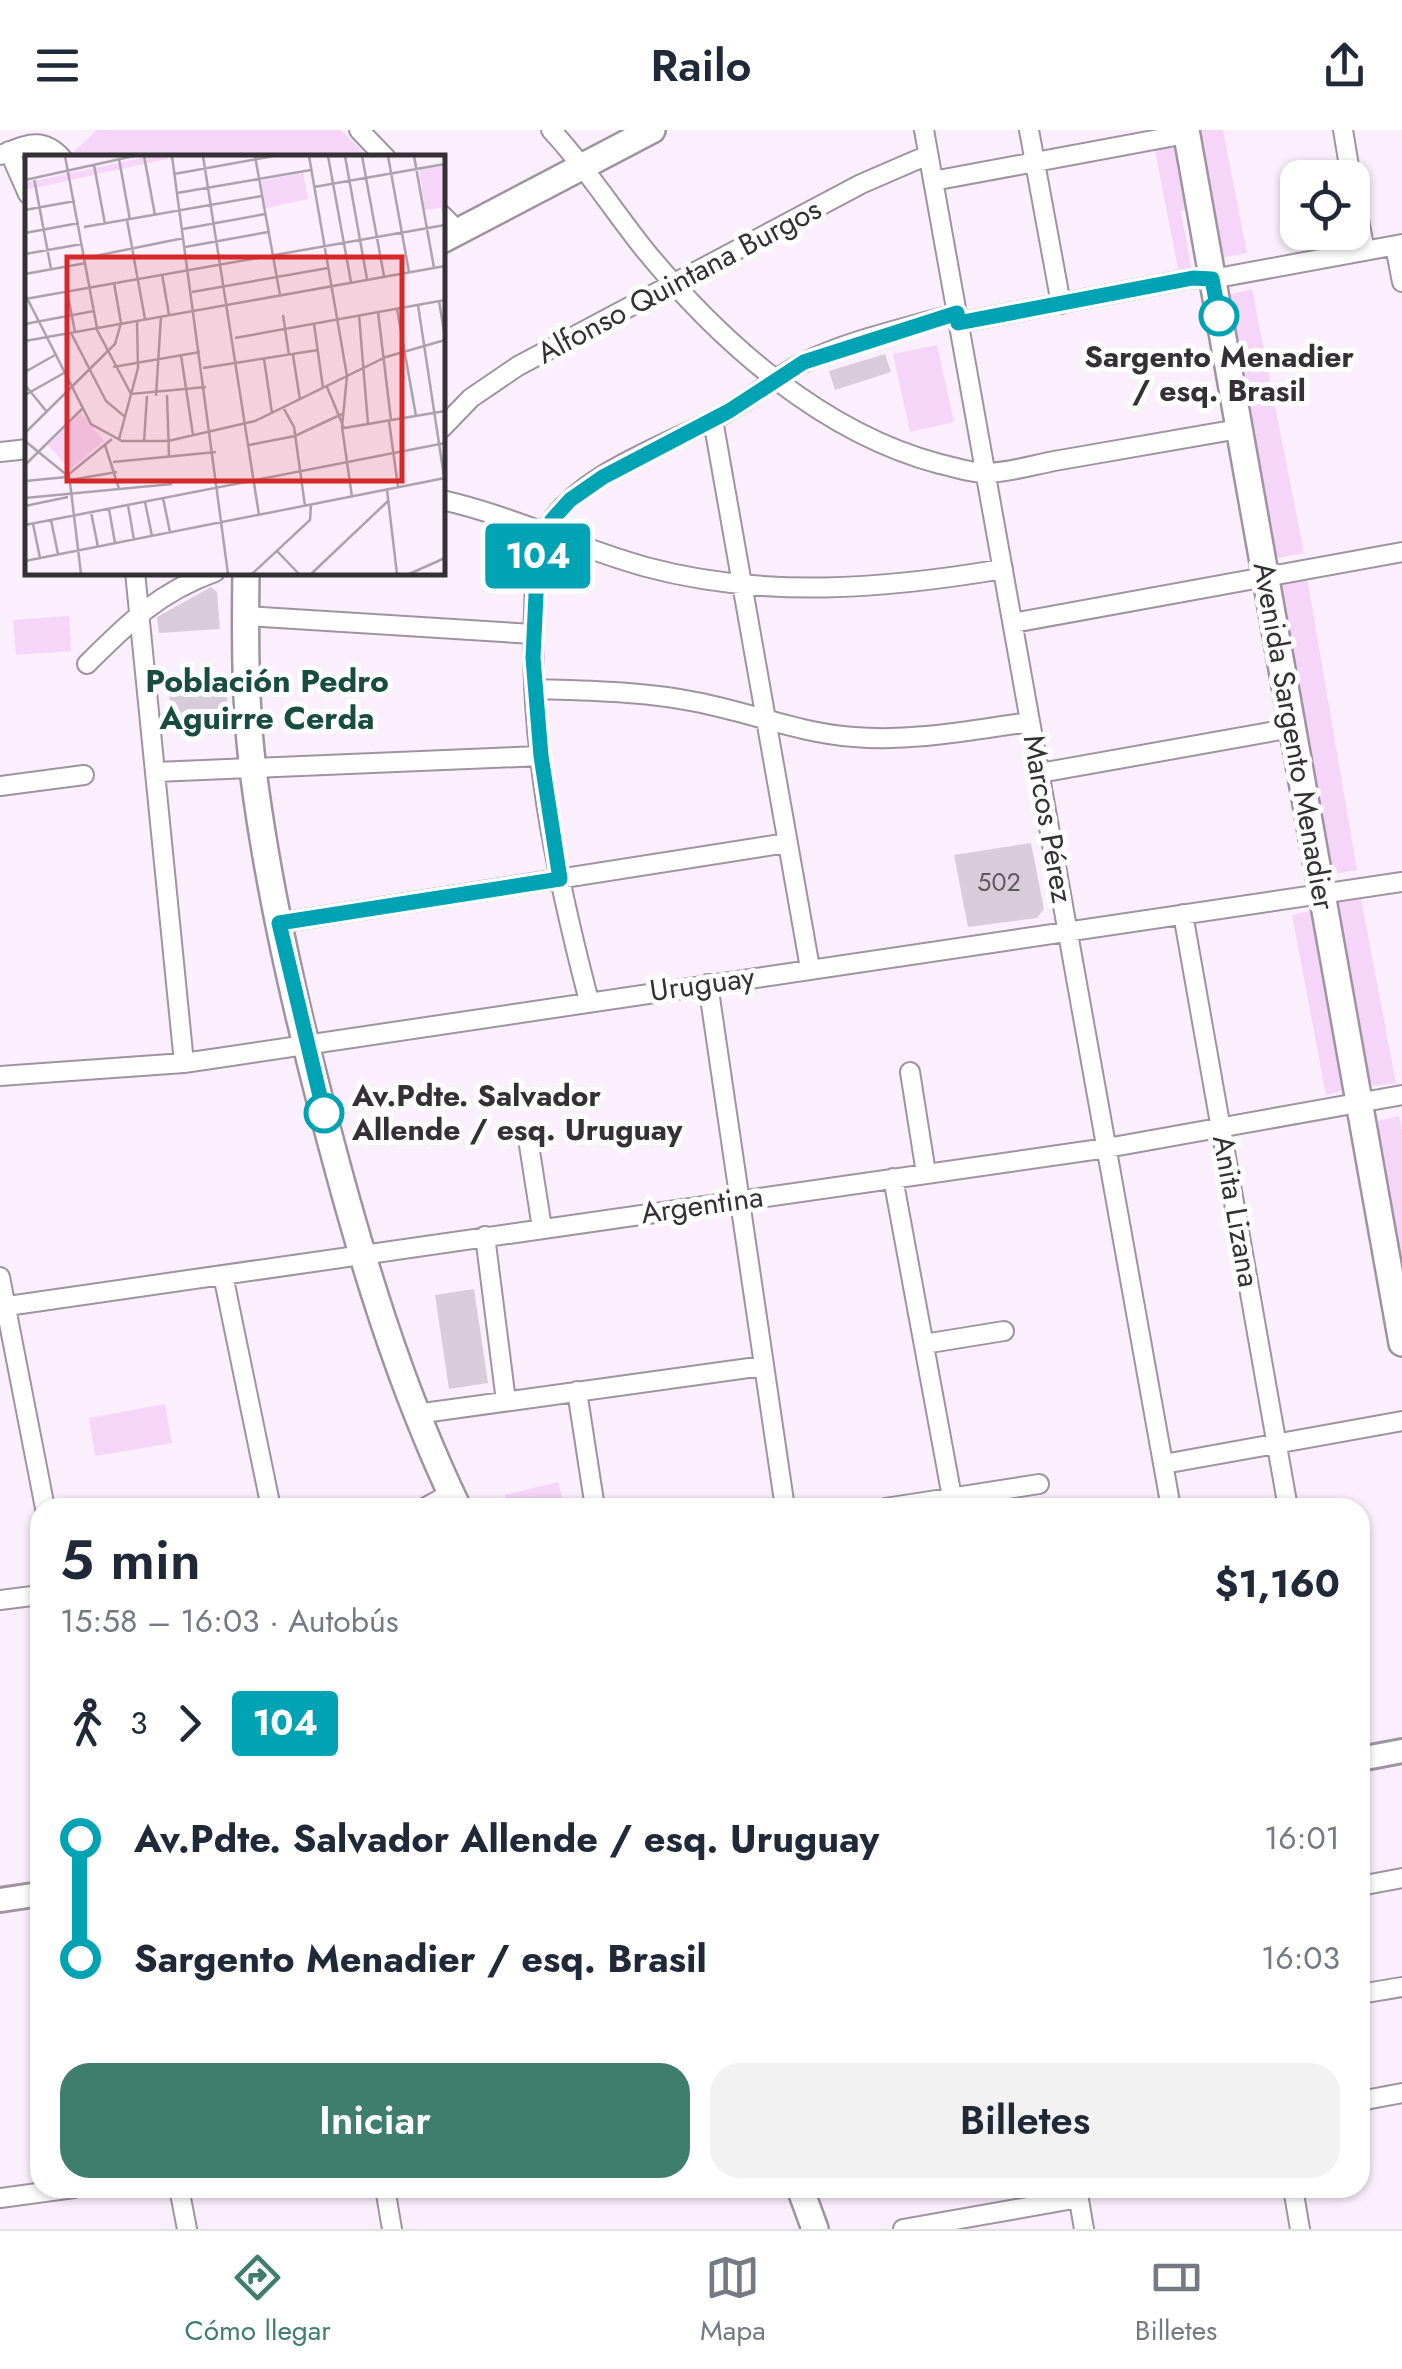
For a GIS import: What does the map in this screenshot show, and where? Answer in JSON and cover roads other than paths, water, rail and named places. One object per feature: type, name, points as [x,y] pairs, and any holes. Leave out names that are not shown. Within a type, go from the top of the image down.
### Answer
[{"type":"main road","points":[[448,229],[585,166],[652,130]]},
{"type":"main road","name":"Avenida Sargento Menadier","points":[[1186,132],[1402,1343]]},
{"type":"main road","points":[[246,575],[253,768],[279,923],[305,1042],[360,1254],[416,1414],[454,1498]]},
{"type":"main road","points":[[804,2198],[815,2229]]},
{"type":"street","points":[[359,130],[383,155]]},
{"type":"street","points":[[551,130],[585,166],[618,216],[708,318],[777,378],[834,419],[878,443],[922,459],[986,473],[1239,429]]},
{"type":"street","name":"Marcos Pérez","points":[[924,130],[1170,1498]]},
{"type":"street","points":[[1029,130],[1061,304]]},
{"type":"street","points":[[1343,130],[1348,160]]},
{"type":"street","points":[[933,181],[1186,132]]},
{"type":"street","points":[[25,189],[5,153],[31,134],[59,155]]},
{"type":"street","name":"Alfonso Quintana Burgos","points":[[445,425],[471,398],[502,376],[861,184],[928,155]]},
{"type":"street","points":[[589,1001],[560,879],[534,688],[537,563],[546,531],[560,510],[586,488],[712,420],[804,362],[838,349],[958,318],[1061,304],[1193,278],[1212,279],[1398,245],[1402,282]]},
{"type":"street","points":[[712,420],[810,968]]},
{"type":"street","points":[[0,452],[25,449]]},
{"type":"street","points":[[445,501],[650,568],[744,584],[802,589],[875,587],[1003,569]]},
{"type":"street","points":[[1013,624],[1402,552]]},
{"type":"street","points":[[135,575],[184,1063]]},
{"type":"street","points":[[87,664],[139,612],[185,583],[208,575]]},
{"type":"street","points":[[245,616],[533,634]]},
{"type":"street","points":[[534,688],[666,697],[810,732],[880,738],[1030,722]]},
{"type":"street","points":[[1040,774],[1292,728]]},
{"type":"street","points":[[156,772],[541,756]]},
{"type":"street","points":[[0,786],[84,774]]},
{"type":"street","points":[[279,923],[788,843]]},
{"type":"street","name":"Uruguay","points":[[0,1076],[184,1063],[1402,882]]},
{"type":"street","name":"Anita Lizana","points":[[1184,914],[1286,1498]]},
{"type":"street","points":[[708,984],[784,1498]]},
{"type":"street","points":[[910,1072],[926,1174]]},
{"type":"street","name":"Argentina","points":[[3,1306],[1107,1148],[1402,1096]]},
{"type":"street","points":[[529,1146],[542,1228]]},
{"type":"street","points":[[894,1178],[952,1498]]},
{"type":"street","points":[[485,1236],[506,1401]]},
{"type":"street","points":[[223,1274],[269,1498]]},
{"type":"street","points":[[0,1277],[43,1498]]},
{"type":"street","points":[[924,1344],[1004,1331]]},
{"type":"street","points":[[416,1414],[764,1366]]},
{"type":"street","points":[[577,1391],[593,1498]]},
{"type":"street","points":[[1164,1464],[1402,1421]]},
{"type":"street","points":[[976,1498],[1039,1484]]},
{"type":"street","points":[[0,1600],[30,1596]]},
{"type":"street","points":[[1370,1757],[1402,1752]]},
{"type":"street","points":[[1370,1884],[1402,1878]]},
{"type":"street","points":[[0,1900],[30,1896]]},
{"type":"street","points":[[1370,1992],[1402,1987]]},
{"type":"street","points":[[1370,2098],[1402,2093]]},
{"type":"street","points":[[0,2198],[30,2194]]},
{"type":"street","points":[[180,2198],[187,2229]]},
{"type":"street","points":[[387,2198],[392,2229]]},
{"type":"street","points":[[903,2229],[1050,2198]]},
{"type":"street","points":[[1079,2198],[1084,2229]]},
{"type":"street","points":[[1295,2198],[1300,2229]]},
{"type":"place","name":"Sargento Menadier / esq. Brasil","points":[[1219,316]]},
{"type":"place","name":"Av.Pdte. Salvador Allende / esq. Uruguay","points":[[324,1113]]},
{"type":"district","name":"Población Pedro Aguirre Cerda","points":[[267,700]]}]
